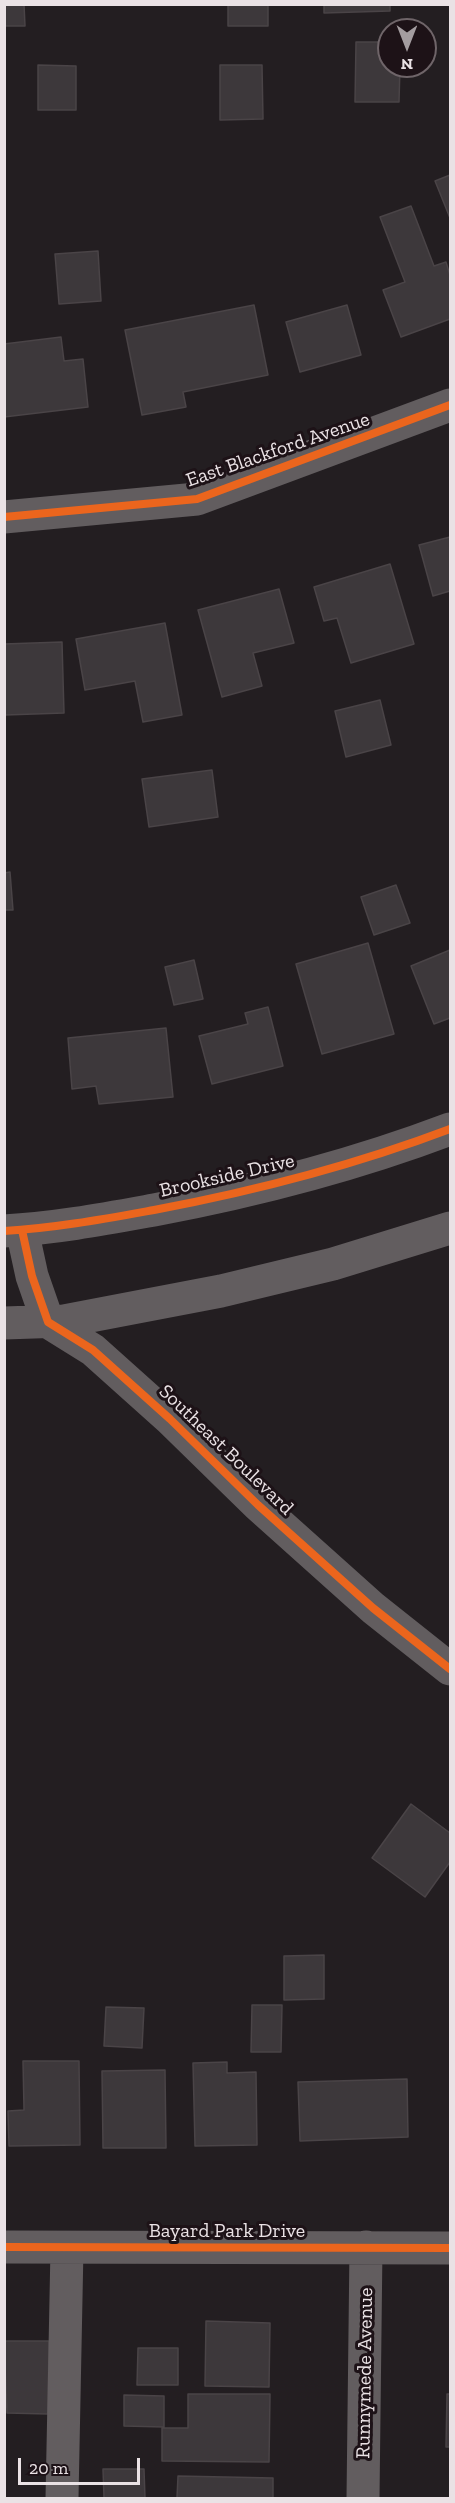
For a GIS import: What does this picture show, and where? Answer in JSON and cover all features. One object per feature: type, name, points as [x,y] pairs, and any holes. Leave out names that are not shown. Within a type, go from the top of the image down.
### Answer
[{"type":"street","name":"East Blackford Avenue","points":[[4,517],[197,499],[450,405]]},
{"type":"street","name":"Brookside Drive","points":[[13,1230],[54,1228],[202,1201],[394,1150],[450,1129]]},
{"type":"street","points":[[4,1323],[64,1321],[221,1291],[333,1264],[450,1228]]},
{"type":"street","points":[[13,1230],[48,1322]]},
{"type":"street","name":"Southeast Boulevard","points":[[48,1322],[93,1350],[311,1553],[373,1608],[450,1669]]},
{"type":"street","name":"Bayard Park Drive","points":[[4,2247],[450,2248]]},
{"type":"street","name":"Runnymede Avenue","points":[[363,2499],[366,2247]]},
{"type":"street","points":[[63,2499],[67,2248]]},
{"type":"building","points":[[4,4],[24,4],[25,26],[4,26]]},
{"type":"building","points":[[228,4],[268,4],[268,26],[228,26]]},
{"type":"building","points":[[324,4],[390,4],[390,11],[324,13]]},
{"type":"building","points":[[356,42],[377,42],[377,78],[400,78],[399,102],[355,102]]},
{"type":"building","points":[[38,65],[76,66],[76,110],[38,110]]},
{"type":"building","points":[[220,65],[262,65],[263,119],[220,120]]},
{"type":"building","points":[[450,175],[450,218],[435,181]]},
{"type":"building","points":[[411,206],[434,266],[446,262],[450,275],[450,319],[401,337],[383,290],[405,282],[380,217]]},
{"type":"building","points":[[98,251],[101,301],[59,304],[55,254]]},
{"type":"building","points":[[254,305],[268,375],[183,392],[186,407],[142,415],[125,330]]},
{"type":"building","points":[[347,305],[361,355],[300,372],[286,322]]},
{"type":"building","points":[[61,337],[64,361],[83,359],[88,407],[4,417],[4,344]]},
{"type":"building","points":[[450,537],[450,591],[433,596],[419,545]]},
{"type":"building","points":[[390,564],[414,644],[351,663],[337,618],[324,621],[314,587]]},
{"type":"building","points":[[279,589],[294,643],[253,653],[262,686],[222,697],[198,610]]},
{"type":"building","points":[[165,623],[182,715],[143,722],[135,681],[85,690],[76,639]]},
{"type":"building","points":[[62,642],[64,713],[5,715],[4,644]]},
{"type":"building","points":[[380,700],[391,745],[346,757],[335,711]]},
{"type":"building","points":[[212,770],[218,817],[149,827],[142,779]]},
{"type":"building","points":[[10,872],[13,910],[4,910],[4,873]]},
{"type":"building","points":[[396,885],[410,923],[374,935],[361,897]]},
{"type":"building","points":[[368,943],[394,1034],[322,1054],[296,964]]},
{"type":"building","points":[[450,950],[450,1018],[434,1024],[411,966]]},
{"type":"building","points":[[194,960],[203,999],[174,1005],[165,967]]},
{"type":"building","points":[[268,1007],[283,1066],[212,1084],[199,1036],[248,1024],[245,1013]]},
{"type":"building","points":[[166,1028],[173,1097],[99,1104],[96,1086],[72,1089],[68,1038]]},
{"type":"building","points":[[411,1804],[450,1833],[450,1862],[425,1897],[372,1858]]},
{"type":"building","points":[[324,1955],[324,1999],[284,2000],[284,1956]]},
{"type":"building","points":[[252,2005],[282,2005],[281,2052],[251,2052]]},
{"type":"building","points":[[106,2007],[144,2008],[142,2048],[104,2046]]},
{"type":"building","points":[[23,2061],[79,2061],[80,2145],[9,2146],[8,2111],[24,2110]]},
{"type":"building","points":[[227,2062],[227,2073],[256,2072],[257,2145],[195,2146],[193,2063]]},
{"type":"building","points":[[165,2070],[166,2148],[103,2148],[102,2071]]},
{"type":"building","points":[[407,2079],[408,2137],[300,2141],[298,2082]]},
{"type":"building","points":[[206,2321],[270,2323],[269,2387],[205,2386]]},
{"type":"building","points":[[4,2341],[49,2341],[48,2414],[7,2413]]},
{"type":"building","points":[[138,2348],[178,2348],[178,2385],[137,2385]]},
{"type":"building","points":[[188,2394],[270,2394],[269,2462],[162,2461],[162,2428],[188,2428]]},
{"type":"building","points":[[447,2394],[450,2394],[450,2447],[446,2447]]},
{"type":"building","points":[[124,2395],[164,2396],[164,2427],[124,2426]]},
{"type":"building","points":[[103,2469],[144,2469],[145,2498],[104,2498]]},
{"type":"building","points":[[178,2476],[273,2478],[273,2498],[177,2498]]},
{"type":"cycle path","points":[[4,517],[197,499],[450,405]]},
{"type":"cycle path","points":[[4,1231],[98,1220],[230,1194],[304,1176],[450,1129]]},
{"type":"cycle path","points":[[22,1230],[32,1276],[48,1322],[93,1350],[170,1419],[258,1505],[373,1608],[450,1669]]},
{"type":"cycle path","points":[[4,2247],[450,2248]]}]
